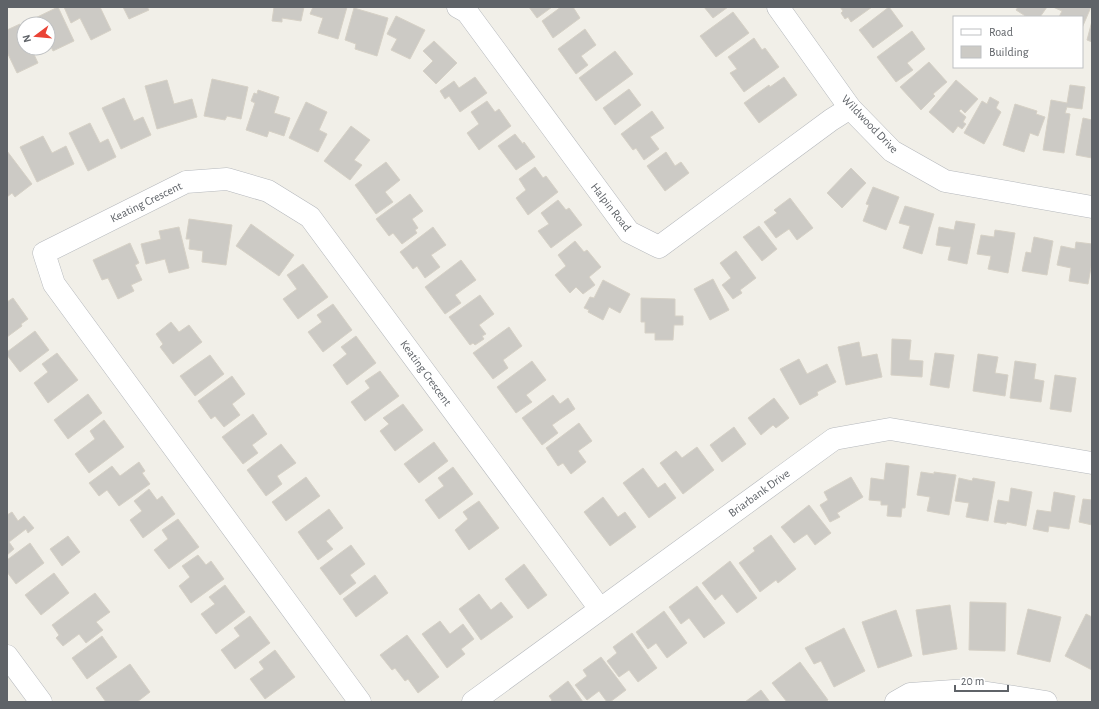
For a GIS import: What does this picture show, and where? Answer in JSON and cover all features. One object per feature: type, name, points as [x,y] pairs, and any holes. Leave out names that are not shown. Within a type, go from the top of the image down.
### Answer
[{"type":"street","name":"Halpin Road","points":[[458,7],[467,12],[629,232],[658,248],[826,124],[850,108]]},
{"type":"street","name":"Wildwood Drive","points":[[778,7],[850,108],[892,151],[945,181],[1092,207]]},
{"type":"street","name":"Keating Crescent","points":[[360,702],[54,284],[44,253],[186,182],[228,179],[268,191],[310,217],[600,609]]},
{"type":"street","name":"Briarbank Drive","points":[[473,702],[834,439],[890,430],[1092,464]]},
{"type":"street","points":[[7,656],[41,702]]},
{"type":"street","points":[[896,702],[910,694],[968,690],[1046,702]]},
{"type":"building","points":[[58,7],[74,41],[56,50],[56,16],[39,16]]},
{"type":"building","points":[[64,7],[100,7],[111,30],[91,40],[80,18],[71,23]]},
{"type":"building","points":[[123,7],[147,7],[149,10],[129,19]]},
{"type":"building","points":[[274,7],[304,7],[301,21],[282,18],[282,22],[272,21]]},
{"type":"building","points":[[313,7],[347,7],[338,39],[318,33],[323,18],[310,14]]},
{"type":"building","points":[[529,7],[552,7],[537,18]]},
{"type":"building","points":[[561,7],[573,7],[580,18],[553,38],[542,21]]},
{"type":"building","points":[[704,7],[728,7],[713,18]]},
{"type":"building","points":[[840,7],[872,7],[851,22],[848,17],[845,19],[841,13],[843,11]]},
{"type":"building","points":[[889,7],[903,26],[873,48],[859,30]]},
{"type":"building","points":[[1018,7],[1047,7],[1041,16],[1025,16],[1016,10]]},
{"type":"building","points":[[1053,7],[1091,7],[1083,26],[1083,16],[1060,16],[1062,11]]},
{"type":"building","points":[[354,8],[388,18],[377,56],[355,49],[356,44],[345,40]]},
{"type":"building","points":[[733,12],[749,33],[716,57],[700,36]]},
{"type":"building","points":[[396,16],[425,30],[410,59],[391,50],[397,39],[387,34]]},
{"type":"building","points":[[1092,21],[1092,42],[1087,40]]},
{"type":"building","points":[[16,26],[16,56],[35,56],[38,63],[17,73],[7,52],[7,30]]},
{"type":"building","points":[[585,29],[596,45],[581,56],[588,65],[576,74],[558,49]]},
{"type":"building","points":[[912,31],[925,49],[907,63],[913,70],[896,82],[877,57]]},
{"type":"building","points":[[754,38],[762,50],[765,48],[779,67],[744,92],[730,73],[737,69],[728,57]]},
{"type":"building","points":[[434,41],[457,63],[436,84],[423,71],[433,61],[423,51]]},
{"type":"building","points":[[615,51],[633,74],[596,101],[579,78]]},
{"type":"building","points":[[929,62],[947,82],[933,94],[935,96],[921,110],[900,87]]},
{"type":"building","points":[[475,77],[487,93],[460,112],[449,96],[445,99],[440,91],[454,81],[459,88]]},
{"type":"building","points":[[784,77],[797,95],[759,123],[744,103],[769,85],[770,87]]},
{"type":"building","points":[[212,79],[248,87],[241,119],[227,116],[225,120],[204,116]]},
{"type":"building","points":[[167,80],[174,104],[192,99],[197,117],[157,129],[145,86]]},
{"type":"building","points":[[956,80],[978,99],[965,113],[961,109],[959,111],[966,117],[963,122],[966,124],[962,129],[958,126],[953,133],[929,112]]},
{"type":"building","points":[[1070,85],[1085,87],[1082,109],[1067,107],[1065,113],[1070,114],[1064,153],[1043,150],[1051,100],[1067,103]]},
{"type":"building","points":[[629,89],[641,105],[615,125],[603,108]]},
{"type":"building","points":[[258,90],[279,97],[274,113],[290,118],[284,136],[269,131],[267,137],[246,130],[255,103],[251,101],[254,93],[257,94]]},
{"type":"building","points":[[990,97],[999,102],[996,108],[1001,112],[984,144],[964,133],[982,101],[987,104]]},
{"type":"building","points":[[124,98],[134,121],[143,117],[151,135],[121,149],[102,108]]},
{"type":"building","points":[[487,101],[495,112],[499,109],[511,126],[479,150],[467,133],[479,124],[471,112]]},
{"type":"building","points":[[306,102],[327,112],[319,130],[327,134],[318,152],[289,138]]},
{"type":"building","points":[[1015,104],[1037,111],[1036,114],[1045,117],[1038,136],[1030,133],[1024,152],[1003,145]]},
{"type":"building","points":[[652,111],[664,128],[650,137],[659,149],[644,160],[636,148],[633,150],[621,134]]},
{"type":"building","points":[[1083,118],[1092,120],[1092,158],[1076,155]]},
{"type":"building","points":[[90,123],[100,143],[108,139],[116,157],[88,171],[69,133]]},
{"type":"building","points":[[351,126],[370,140],[354,160],[362,165],[350,180],[324,161]]},
{"type":"building","points":[[515,134],[523,144],[524,142],[535,157],[516,170],[498,146]]},
{"type":"building","points":[[43,136],[52,153],[66,146],[74,164],[37,182],[20,147]]},
{"type":"building","points":[[7,151],[32,184],[15,197],[12,193],[7,197]]},
{"type":"building","points":[[666,152],[675,166],[681,162],[689,173],[665,191],[647,166]]},
{"type":"building","points":[[386,162],[400,180],[385,192],[393,202],[376,214],[355,185]]},
{"type":"building","points":[[535,167],[543,178],[546,176],[558,192],[528,215],[516,198],[526,190],[519,179]]},
{"type":"building","points":[[851,168],[866,183],[842,208],[827,193]]},
{"type":"building","points":[[873,187],[899,197],[886,230],[863,221],[869,205],[866,204]]},
{"type":"building","points":[[410,194],[423,211],[412,219],[418,228],[415,230],[417,233],[402,244],[393,233],[389,236],[376,219]]},
{"type":"building","points":[[790,198],[813,228],[797,240],[789,229],[776,238],[764,222],[777,213],[774,210]]},
{"type":"building","points":[[558,200],[566,210],[569,208],[582,225],[551,248],[538,231],[549,224],[541,213]]},
{"type":"building","points":[[905,206],[934,214],[922,254],[903,248],[910,226],[899,223]]},
{"type":"building","points":[[189,219],[232,225],[226,265],[202,262],[203,251],[189,249],[190,239],[186,239]]},
{"type":"building","points":[[956,221],[975,224],[967,264],[948,260],[951,247],[936,245],[939,227],[954,230]]},
{"type":"building","points":[[251,224],[294,255],[279,276],[236,246]]},
{"type":"building","points":[[759,226],[777,249],[762,261],[743,237]]},
{"type":"building","points":[[179,227],[189,268],[169,273],[165,259],[146,264],[141,244],[161,239],[159,231]]},
{"type":"building","points":[[433,227],[446,245],[431,255],[440,267],[425,278],[417,266],[413,269],[400,252]]},
{"type":"building","points":[[995,230],[1015,233],[1008,273],[988,269],[991,256],[977,254],[981,235],[994,237]]},
{"type":"building","points":[[1034,237],[1053,241],[1047,275],[1022,271],[1026,252],[1031,253]]},
{"type":"building","points":[[575,241],[584,252],[587,250],[601,267],[589,277],[595,285],[583,294],[576,287],[570,293],[555,275],[566,266],[558,255]]},
{"type":"building","points":[[1076,242],[1092,244],[1092,262],[1088,284],[1069,281],[1071,268],[1057,265],[1061,246],[1075,249]]},
{"type":"building","points":[[130,243],[139,263],[135,265],[142,280],[131,285],[134,291],[118,299],[108,278],[102,280],[93,260]]},
{"type":"building","points":[[736,251],[756,278],[740,290],[742,293],[733,299],[722,285],[731,278],[720,263]]},
{"type":"building","points":[[461,260],[476,280],[455,295],[461,303],[445,314],[425,287]]},
{"type":"building","points":[[303,264],[328,297],[298,319],[283,299],[297,289],[287,275]]},
{"type":"building","points":[[713,279],[729,310],[710,320],[694,289]]},
{"type":"building","points":[[603,280],[630,294],[620,313],[609,307],[603,320],[588,312],[589,310],[584,308],[590,297],[594,298]]},
{"type":"building","points":[[480,295],[494,314],[479,325],[486,334],[482,336],[484,339],[475,345],[473,343],[470,345],[449,317]]},
{"type":"building","points":[[13,298],[28,319],[21,324],[22,326],[7,337],[7,302]]},
{"type":"building","points":[[641,298],[675,299],[675,316],[683,316],[683,325],[674,325],[673,340],[655,340],[655,333],[645,333],[645,322],[641,322]]},
{"type":"building","points":[[333,304],[352,330],[323,352],[308,332],[322,322],[317,315]]},
{"type":"building","points":[[171,322],[179,332],[189,325],[202,342],[173,364],[160,347],[163,344],[156,334]]},
{"type":"building","points":[[509,327],[522,346],[503,360],[508,368],[493,379],[473,353]]},
{"type":"building","points":[[35,331],[49,350],[20,372],[7,355],[7,352]]},
{"type":"building","points":[[356,336],[376,363],[347,385],[333,365],[347,354],[341,347]]},
{"type":"building","points":[[892,339],[911,340],[909,360],[923,361],[922,377],[891,375]]},
{"type":"building","points":[[859,342],[862,357],[877,354],[882,377],[846,385],[838,347]]},
{"type":"building","points":[[57,353],[78,380],[48,403],[34,383],[48,372],[42,364]]},
{"type":"building","points":[[935,353],[954,355],[949,388],[930,385]]},
{"type":"building","points":[[978,354],[998,357],[995,373],[1008,375],[1005,396],[973,391]]},
{"type":"building","points":[[210,355],[224,374],[195,396],[180,376]]},
{"type":"building","points":[[799,359],[807,374],[827,364],[836,382],[817,392],[818,395],[800,405],[780,369]]},
{"type":"building","points":[[532,361],[546,380],[526,395],[532,402],[516,413],[497,387]]},
{"type":"building","points":[[1015,361],[1036,364],[1034,379],[1044,381],[1041,402],[1010,398]]},
{"type":"building","points":[[380,371],[399,396],[365,421],[351,402],[370,388],[365,381]]},
{"type":"building","points":[[1055,375],[1076,378],[1071,412],[1050,409]]},
{"type":"building","points":[[232,376],[245,394],[232,404],[240,415],[224,427],[215,416],[211,419],[198,401]]},
{"type":"building","points":[[88,394],[102,413],[68,439],[54,420]]},
{"type":"building","points":[[553,395],[560,404],[568,398],[575,409],[552,425],[558,433],[542,445],[522,418]]},
{"type":"building","points":[[774,398],[789,418],[776,428],[773,425],[761,435],[748,418]]},
{"type":"building","points":[[403,404],[423,430],[395,451],[380,431],[389,424],[383,418]]},
{"type":"building","points":[[253,414],[267,434],[252,445],[258,453],[243,464],[222,437]]},
{"type":"building","points":[[104,420],[124,447],[89,473],[75,454],[95,439],[90,431]]},
{"type":"building","points":[[579,423],[592,441],[578,451],[586,462],[571,474],[563,463],[558,466],[546,448]]},
{"type":"building","points":[[734,427],[746,444],[722,462],[710,445]]},
{"type":"building","points":[[434,442],[448,461],[419,483],[404,464]]},
{"type":"building","points":[[281,444],[296,463],[277,476],[282,484],[266,496],[247,470]]},
{"type":"building","points":[[697,447],[714,470],[683,494],[660,463],[676,451],[682,458]]},
{"type":"building","points":[[139,462],[145,471],[142,473],[150,484],[119,506],[107,490],[99,496],[89,483],[112,466],[120,476]]},
{"type":"building","points":[[886,463],[909,466],[905,508],[902,508],[901,517],[887,516],[888,505],[881,505],[881,501],[869,500],[871,478],[884,480]]},
{"type":"building","points":[[453,467],[473,494],[439,519],[425,500],[444,486],[438,478]]},
{"type":"building","points":[[643,468],[658,488],[665,483],[676,498],[649,518],[623,483]]},
{"type":"building","points":[[921,472],[956,475],[949,515],[927,511],[930,497],[917,495]]},
{"type":"building","points":[[306,477],[320,496],[286,521],[272,502]]},
{"type":"building","points":[[851,477],[863,497],[837,513],[840,517],[830,522],[820,505],[828,500],[824,492]]},
{"type":"building","points":[[959,478],[972,481],[973,478],[995,482],[988,521],[966,517],[969,503],[955,501]]},
{"type":"building","points":[[1011,488],[1032,492],[1026,526],[1007,522],[1006,524],[994,522],[998,500],[1009,502]]},
{"type":"building","points":[[149,489],[157,500],[162,496],[175,514],[143,538],[130,520],[142,511],[134,501]]},
{"type":"building","points":[[1054,492],[1075,496],[1069,529],[1049,526],[1048,532],[1033,529],[1037,510],[1051,512]]},
{"type":"building","points":[[603,497],[618,517],[625,512],[636,527],[610,546],[584,512]]},
{"type":"building","points":[[1083,499],[1092,500],[1092,525],[1079,522]]},
{"type":"building","points":[[479,501],[499,528],[469,550],[455,530],[468,519],[463,512]]},
{"type":"building","points":[[809,505],[831,533],[815,545],[807,534],[794,543],[781,527]]},
{"type":"building","points":[[329,509],[343,528],[326,541],[333,549],[318,560],[298,532]]},
{"type":"building","points":[[12,512],[18,521],[24,516],[34,528],[28,533],[26,529],[9,542],[14,549],[7,555],[7,515]]},
{"type":"building","points":[[178,519],[199,547],[169,569],[154,550],[168,539],[162,530]]},
{"type":"building","points":[[771,535],[796,569],[778,583],[776,580],[760,592],[739,563],[755,551],[753,548]]},
{"type":"building","points":[[68,536],[80,552],[62,566],[50,549]]},
{"type":"building","points":[[30,543],[44,563],[16,584],[7,572],[7,560]]},
{"type":"building","points":[[351,545],[365,564],[350,575],[356,583],[340,595],[320,568]]},
{"type":"building","points":[[198,555],[206,565],[211,561],[224,579],[191,603],[179,586],[190,577],[182,566]]},
{"type":"building","points":[[730,561],[757,598],[737,613],[722,594],[715,600],[702,583]]},
{"type":"building","points":[[524,564],[547,595],[528,609],[505,579]]},
{"type":"building","points":[[54,573],[69,593],[41,615],[25,595]]},
{"type":"building","points":[[375,575],[388,593],[356,617],[343,599]]},
{"type":"building","points":[[225,585],[245,612],[216,634],[201,614],[215,604],[209,597]]},
{"type":"building","points":[[697,586],[725,623],[704,638],[689,618],[681,624],[669,607]]},
{"type":"building","points":[[95,593],[110,612],[96,622],[103,630],[86,643],[79,634],[63,646],[56,638],[59,635],[52,625]]},
{"type":"building","points":[[479,594],[491,610],[501,602],[513,617],[481,640],[459,609]]},
{"type":"building","points":[[970,602],[1006,603],[1005,651],[969,650]]},
{"type":"building","points":[[950,605],[957,649],[923,655],[916,610]]},
{"type":"building","points":[[1028,609],[1061,617],[1050,662],[1017,654]]},
{"type":"building","points":[[896,610],[912,656],[878,668],[862,622]]},
{"type":"building","points":[[664,611],[687,643],[667,658],[656,643],[648,649],[636,632]]},
{"type":"building","points":[[1086,614],[1092,617],[1092,670],[1065,656]]},
{"type":"building","points":[[250,616],[270,643],[235,669],[221,650],[240,636],[234,628]]},
{"type":"building","points":[[440,621],[450,634],[463,624],[474,639],[461,649],[465,654],[447,668],[422,634]]},
{"type":"building","points":[[844,628],[865,671],[834,687],[821,661],[814,664],[805,648]]},
{"type":"building","points":[[632,633],[657,668],[638,682],[629,670],[619,677],[607,661],[617,653],[613,647]]},
{"type":"building","points":[[407,635],[439,677],[418,693],[408,679],[405,681],[395,668],[392,670],[380,655]]},
{"type":"building","points":[[102,636],[117,657],[87,679],[72,658]]},
{"type":"building","points":[[275,650],[295,677],[265,699],[250,679],[264,669],[259,662]]},
{"type":"building","points":[[601,657],[626,690],[610,702],[607,702],[599,691],[587,700],[575,685],[587,676],[583,670]]},
{"type":"building","points":[[800,662],[828,700],[825,702],[787,702],[772,683]]},
{"type":"building","points":[[130,664],[150,692],[137,702],[106,702],[96,688]]},
{"type":"building","points":[[568,681],[583,702],[550,702],[552,700],[549,696]]},
{"type":"building","points":[[761,690],[770,702],[745,702]]}]
